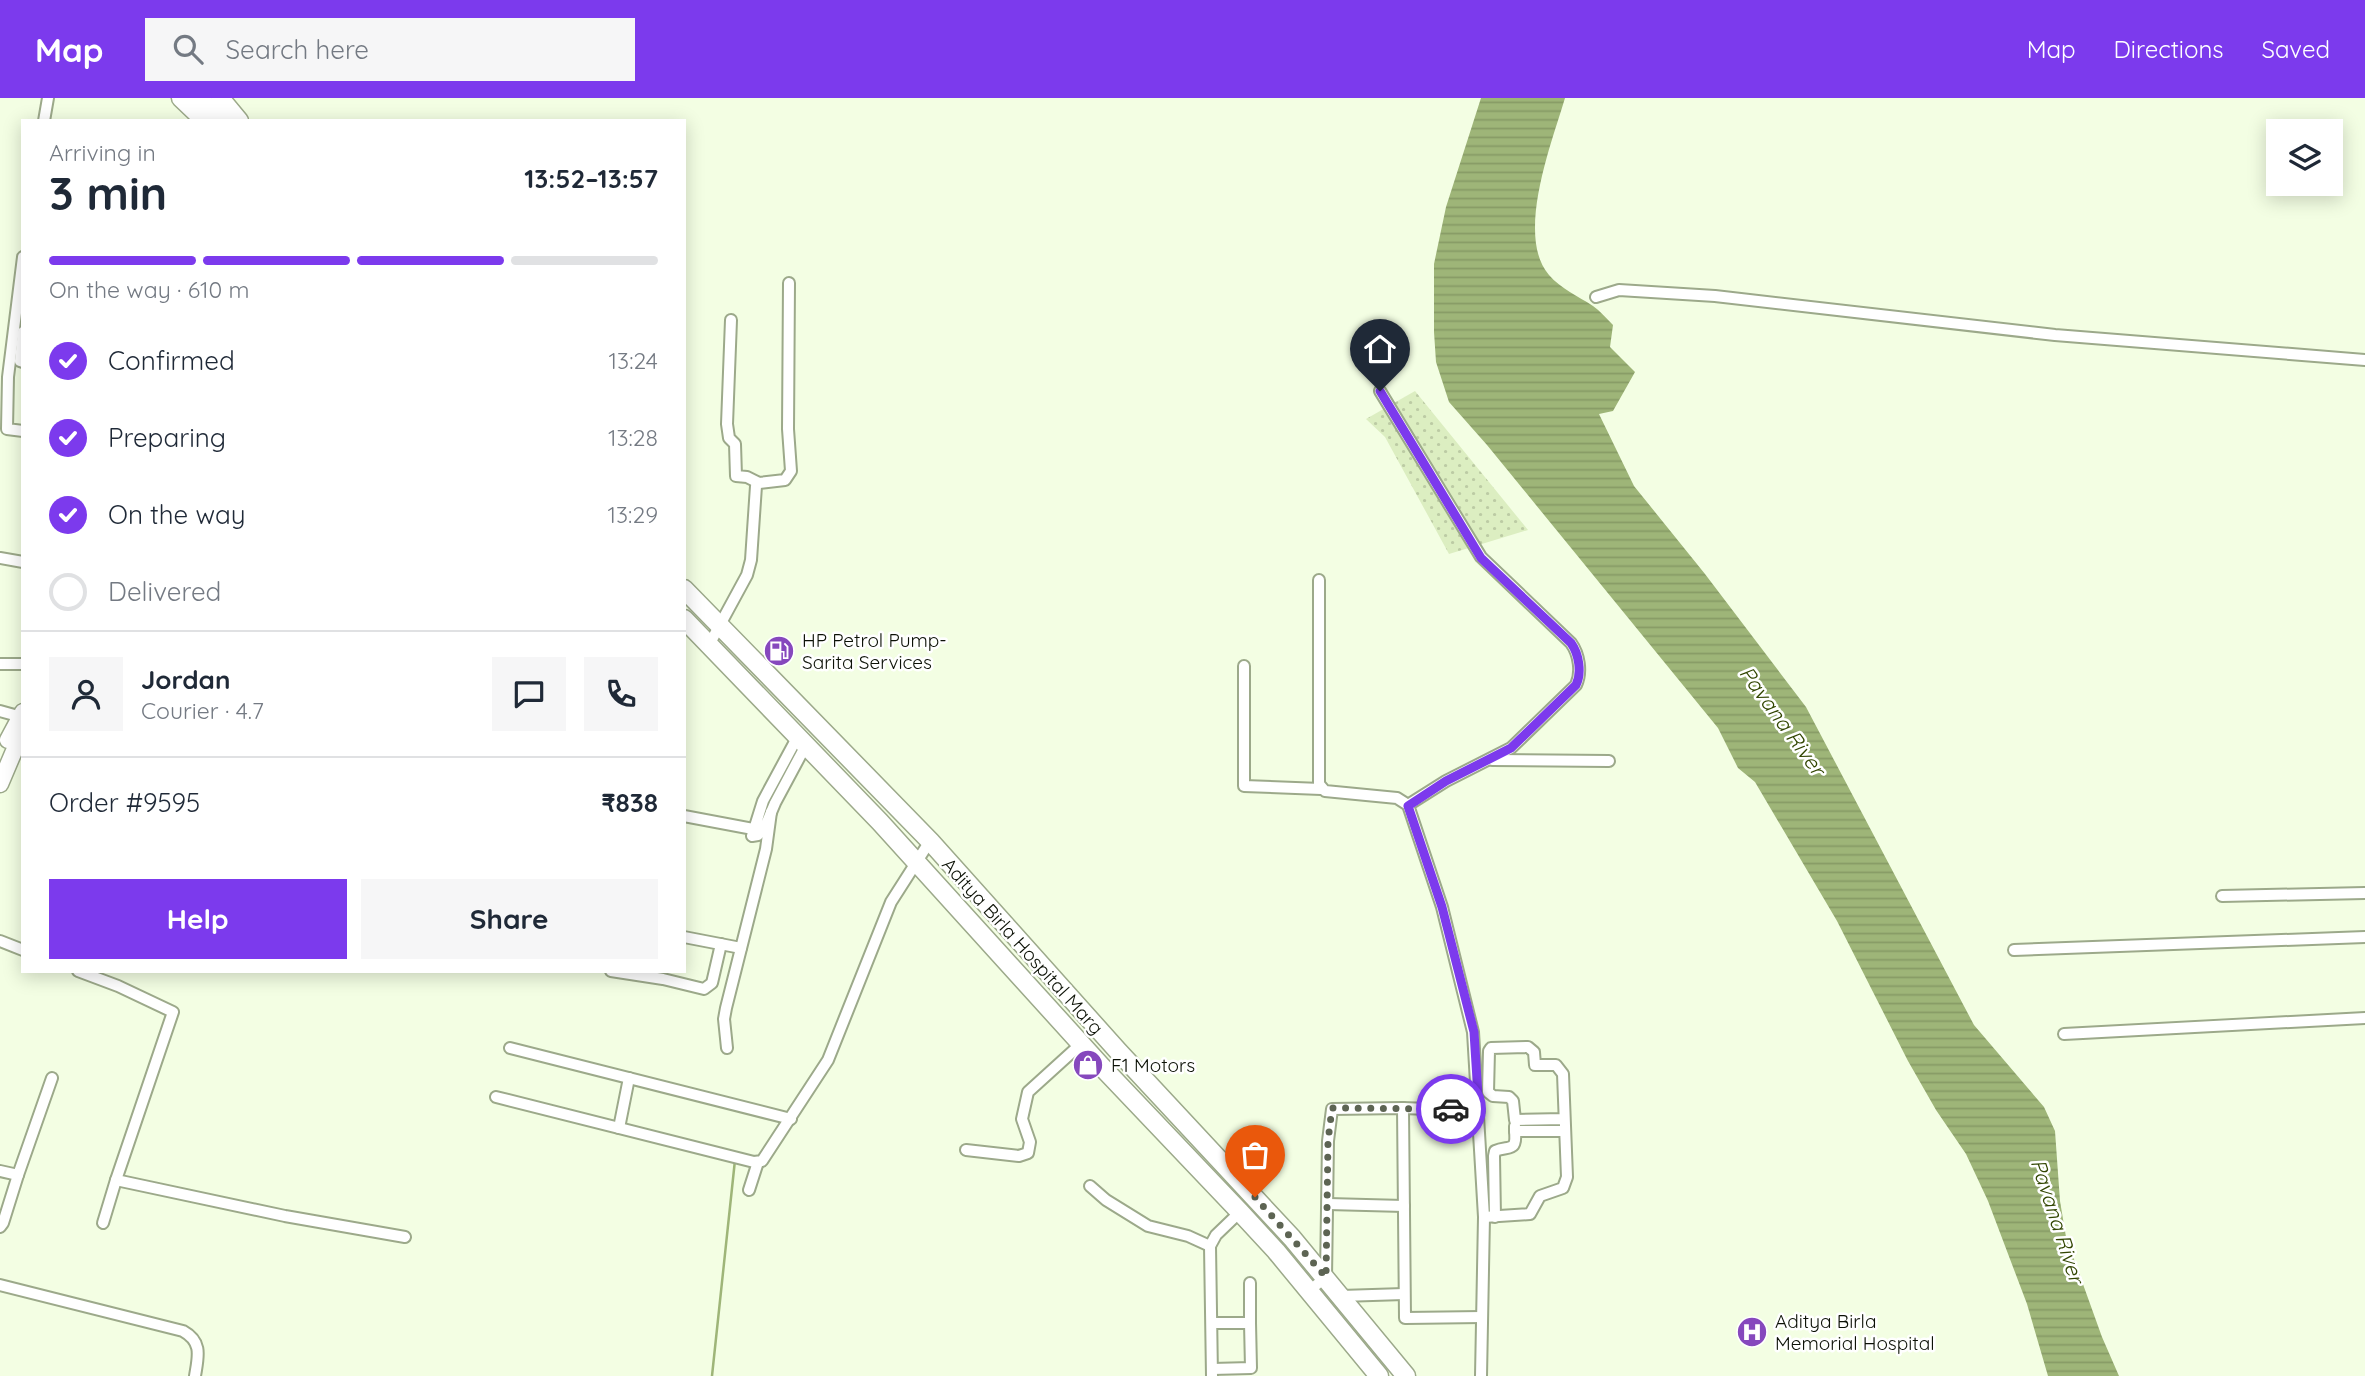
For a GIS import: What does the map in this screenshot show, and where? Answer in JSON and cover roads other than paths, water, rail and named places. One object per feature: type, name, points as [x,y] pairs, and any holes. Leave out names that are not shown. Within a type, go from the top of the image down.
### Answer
[{"type":"main road","points":[[170,98],[191,119]]},
{"type":"main road","points":[[181,98],[203,119]]},
{"type":"main road","points":[[198,98],[220,119]]},
{"type":"main road","points":[[220,98],[237,119]]},
{"type":"main road","name":"Aditya Birla Hospital Marg","points":[[686,591],[930,841],[1118,1051],[1255,1197],[1326,1277],[1406,1376]]},
{"type":"main road","name":"Aditya Birla Hospital Marg","points":[[686,621],[918,863],[1102,1067],[1240,1212],[1378,1376]]},
{"type":"main road","points":[[998,951],[1014,936]]},
{"type":"main road","points":[[1102,1067],[1118,1051]]},
{"type":"street","points":[[44,119],[48,98]]},
{"type":"street","points":[[21,273],[8,377],[7,429],[21,431]]},
{"type":"street","points":[[731,320],[728,431],[734,444],[736,476],[747,477],[759,483],[785,480],[791,471],[789,283]]},
{"type":"street","points":[[1596,297],[1619,290],[1715,296],[2055,335],[2365,360]]},
{"type":"street","points":[[1380,391],[1481,558],[1575,649],[1579,672],[1576,685],[1511,748],[1446,781],[1408,806]]},
{"type":"street","points":[[709,645],[747,575],[751,560],[754,491],[759,483]]},
{"type":"street","points":[[0,558],[21,562]]},
{"type":"street","points":[[1319,580],[1321,789]]},
{"type":"street","points":[[0,664],[21,664]]},
{"type":"street","points":[[1244,666],[1244,786],[1321,789],[1331,793],[1397,798],[1408,806],[1442,907],[1474,1032],[1490,1217]]},
{"type":"street","points":[[0,711],[21,719]]},
{"type":"street","points":[[0,758],[21,719]]},
{"type":"street","points":[[0,784],[21,719]]},
{"type":"street","points":[[686,816],[753,829],[752,835],[758,835],[764,829],[766,810],[802,740]]},
{"type":"street","points":[[1489,760],[1609,761]]},
{"type":"street","points":[[727,1048],[724,1019],[766,849],[766,810]]},
{"type":"street","points":[[749,1190],[758,1162],[765,1158],[828,1060],[891,902],[930,841]]},
{"type":"street","points":[[2222,896],[2365,893]]},
{"type":"street","points":[[686,937],[741,948]]},
{"type":"street","points":[[2014,950],[2365,937]]},
{"type":"street","points":[[0,941],[21,949]]},
{"type":"street","points":[[624,973],[704,989],[712,983],[721,944]]},
{"type":"street","points":[[83,973],[173,1012],[103,1223]]},
{"type":"street","points":[[2064,1034],[2365,1018]]},
{"type":"street","points":[[965,1150],[1019,1156],[1028,1153],[1030,1142],[1022,1119],[1028,1092],[1082,1043]]},
{"type":"street","points":[[1481,1376],[1482,1317],[1494,1156],[1495,1152],[1508,1150],[1516,1142],[1513,1101],[1509,1097],[1493,1096],[1489,1092],[1489,1051],[1491,1048],[1528,1047],[1534,1052],[1537,1066],[1556,1065],[1563,1074],[1567,1177],[1563,1188],[1540,1196],[1530,1214],[1490,1217]]},
{"type":"street","points":[[510,1048],[791,1119]]},
{"type":"street","points":[[0,1227],[52,1078]]},
{"type":"street","points":[[619,1128],[629,1078]]},
{"type":"street","points":[[496,1097],[758,1162]]},
{"type":"street","points":[[1309,1291],[1326,1277],[1328,1141],[1332,1108],[1479,1111]]},
{"type":"street","points":[[1403,1108],[1405,1318],[1482,1317]]},
{"type":"street","points":[[1515,1126],[1564,1119]]},
{"type":"street","points":[[1515,1126],[1565,1131]]},
{"type":"street","points":[[0,1171],[18,1175]]},
{"type":"street","points":[[116,1180],[405,1237]]},
{"type":"street","points":[[1090,1186],[1106,1200],[1148,1226],[1188,1236],[1210,1246]]},
{"type":"street","points":[[1328,1204],[1404,1206]]},
{"type":"street","points":[[1240,1212],[1216,1235],[1210,1246],[1212,1373],[1251,1372],[1250,1283]]},
{"type":"street","points":[[0,1285],[183,1331],[197,1342],[199,1350],[195,1376]]},
{"type":"street","points":[[1341,1296],[1404,1294]]},
{"type":"street","points":[[1212,1323],[1250,1323]]},
{"type":"water","name":"Pavana River","points":[[1481,98],[1565,98],[1539,188],[1535,237],[1539,258],[1549,275],[1596,308],[1613,325],[1610,347],[1635,372],[1613,411],[1599,414],[1634,486],[1806,707],[1974,1025],[2044,1107],[2055,1131],[2060,1201],[2066,1237],[2119,1376],[2048,1376],[2027,1304],[1988,1201],[1966,1154],[1936,1110],[1908,1061],[1837,921],[1755,782],[1738,768],[1718,728],[1449,402],[1436,362],[1434,264],[1446,207]]},
{"type":"waterway","points":[[712,1376],[735,1160]]},
{"type":"place","name":"HP Petrol Pump- Sarita Services","points":[[779,651]]},
{"type":"place","name":"F1 Motors","points":[[1088,1065]]},
{"type":"place","name":"Aditya Birla Memorial Hospital","points":[[1752,1332]]}]
